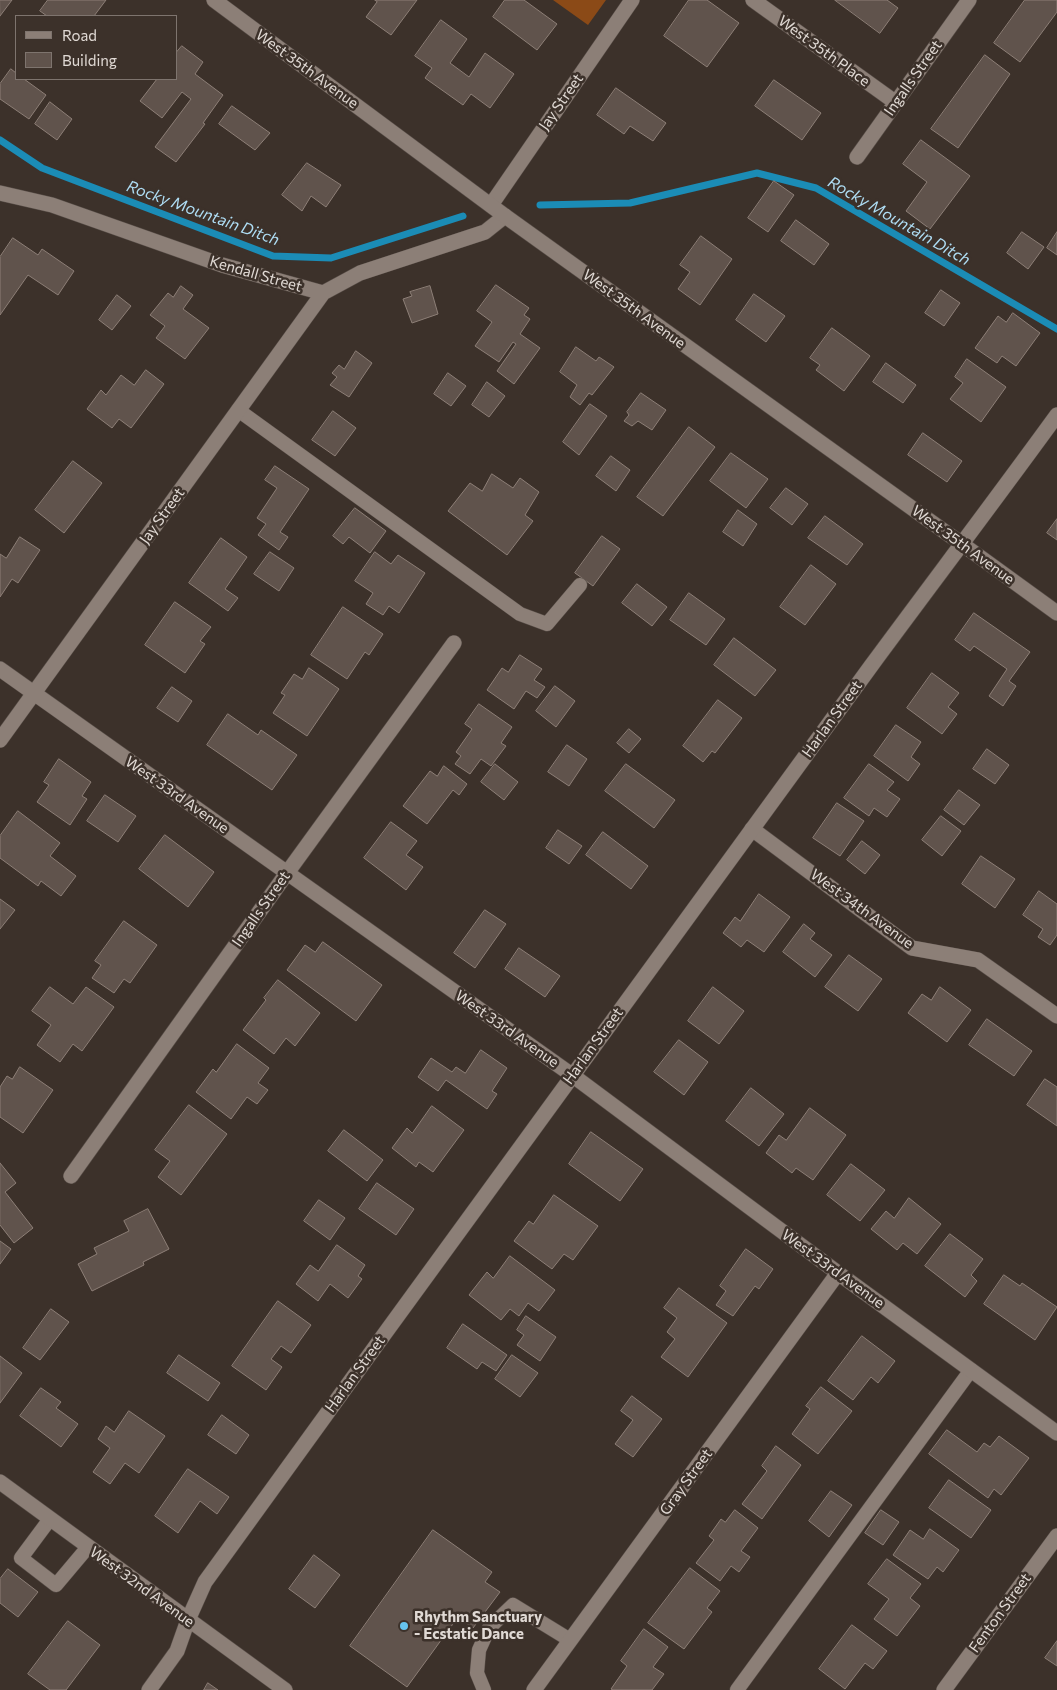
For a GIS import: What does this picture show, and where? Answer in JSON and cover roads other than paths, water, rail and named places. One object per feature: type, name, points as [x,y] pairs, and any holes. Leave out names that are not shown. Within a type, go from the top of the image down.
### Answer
[{"type":"street","name":"West 35th Avenue","points":[[214,0],[505,216],[1057,613]]},
{"type":"street","name":"Jay Street","points":[[491,205],[632,0]]},
{"type":"street","name":"West 35th Place","points":[[753,0],[895,102]]},
{"type":"street","name":"Ingalls Street","points":[[857,157],[969,0]]},
{"type":"street","name":"Kendall Street","points":[[0,193],[52,205],[222,265],[323,293],[360,273],[485,232],[505,216]]},
{"type":"street","name":"Jay Street","points":[[0,740],[323,293]]},
{"type":"street","name":"Harlan Street","points":[[149,1690],[177,1651],[205,1582],[572,1075],[1057,415]]},
{"type":"street","name":"Ingalls Street","points":[[71,1176],[454,643]]},
{"type":"street","name":"West 33rd Avenue","points":[[0,668],[572,1075],[1057,1433]]},
{"type":"street","name":"West 34th Avenue","points":[[752,829],[912,948],[978,960],[1057,1016]]},
{"type":"street","name":"Gray Street","points":[[534,1690],[838,1273]]},
{"type":"street","name":"West 32nd Avenue","points":[[0,1482],[285,1690]]},
{"type":"street","name":"Fenton Street","points":[[944,1690],[1057,1536]]},
{"type":"lane","points":[[238,410],[520,614],[547,624],[580,585]]},
{"type":"lane","points":[[737,1690],[971,1370]]},
{"type":"lane","points":[[50,1519],[21,1558],[56,1585],[88,1547]]},
{"type":"lane","points":[[484,1690],[476,1674],[479,1650],[489,1628],[513,1605],[570,1640]]},
{"type":"waterway","name":"Rocky Mountain Ditch","points":[[0,140],[42,168],[273,256],[331,258],[463,216]]},
{"type":"waterway","name":"Rocky Mountain Ditch","points":[[540,205],[630,203],[757,173],[816,188],[1057,329]]},
{"type":"place","name":"Rhythm Sanctuary - Ecstatic Dance","points":[[404,1626]]}]
